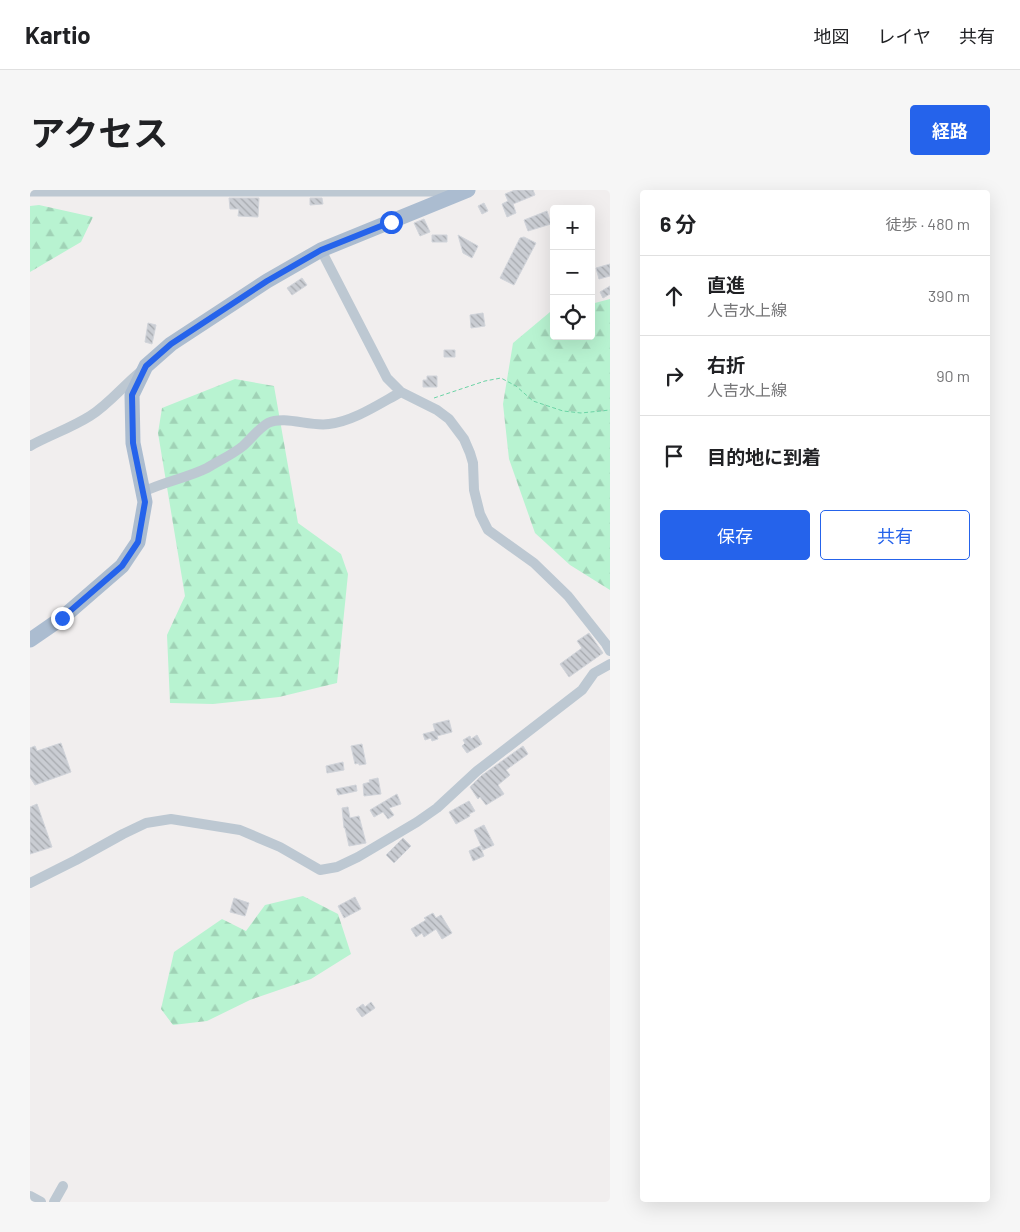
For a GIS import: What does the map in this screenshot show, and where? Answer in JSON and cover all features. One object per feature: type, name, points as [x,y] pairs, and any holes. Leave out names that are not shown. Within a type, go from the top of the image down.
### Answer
[{"type":"main road","points":[[30,640],[62,618],[122,566],[138,542],[145,502],[133,443],[132,395],[146,366],[171,344],[267,281],[321,250],[467,190]]},
{"type":"street","points":[[30,191],[467,190]]},
{"type":"street","points":[[321,250],[387,378],[401,392],[449,419],[464,439],[473,463],[473,481],[480,514],[488,530],[534,563],[568,596],[610,651]]},
{"type":"street","points":[[30,446],[91,415],[110,401],[146,366]]},
{"type":"street","points":[[143,492],[205,469],[241,448],[268,423],[281,420],[316,426],[331,424],[343,421],[370,409],[401,392]]},
{"type":"street","points":[[30,883],[123,834],[146,824],[171,819],[240,830],[280,847],[320,870],[336,867],[358,857],[437,808],[477,771],[582,690],[594,673],[610,664]]},
{"type":"street","points":[[54,1202],[63,1186]]},
{"type":"street","points":[[30,1196],[41,1202]]},
{"type":"path","points":[[420,402],[485,381],[501,378],[516,386],[533,401],[563,411],[581,413],[610,410]]},
{"type":"green space","points":[[39,205],[93,217],[81,242],[30,272],[30,206]]},
{"type":"green space","points":[[610,299],[610,590],[570,565],[535,533],[509,459],[503,404],[513,343],[550,312],[550,340],[595,340],[595,303]]},
{"type":"green space","points":[[235,379],[274,386],[298,523],[341,554],[348,574],[337,683],[279,697],[213,704],[170,703],[167,635],[185,596],[158,433],[162,408]]},
{"type":"green space","points":[[303,896],[338,914],[351,954],[311,979],[250,1000],[207,1021],[173,1025],[161,1009],[174,952],[222,919],[246,931],[265,905]]},
{"type":"building","points":[[515,190],[533,190],[535,195],[513,204],[516,213],[507,217],[502,204],[508,201],[505,194]]},
{"type":"building","points":[[229,198],[259,198],[258,217],[238,216],[239,209],[230,209]]},
{"type":"building","points":[[310,198],[322,198],[323,204],[310,205]]},
{"type":"building","points":[[484,203],[488,211],[482,214],[478,206]]},
{"type":"building","points":[[547,211],[550,224],[528,231],[524,220]]},
{"type":"building","points":[[424,219],[430,232],[420,236],[414,223]]},
{"type":"building","points":[[432,235],[447,235],[447,242],[432,242]]},
{"type":"building","points":[[458,235],[478,246],[472,258],[463,253]]},
{"type":"building","points":[[524,237],[536,243],[514,285],[500,278],[520,238]]},
{"type":"building","points":[[610,264],[610,276],[599,279],[596,268]]},
{"type":"building","points":[[302,278],[307,285],[292,295],[287,288]]},
{"type":"building","points":[[610,286],[610,294],[603,298],[600,292]]},
{"type":"building","points":[[483,313],[485,326],[471,328],[470,315]]},
{"type":"building","points":[[148,323],[156,325],[152,344],[145,342]]},
{"type":"building","points":[[444,350],[455,350],[455,357],[444,357]]},
{"type":"building","points":[[427,376],[437,376],[437,387],[423,387],[423,380],[427,380]]},
{"type":"building","points":[[589,633],[603,653],[569,677],[560,664],[582,648],[577,641]]},
{"type":"building","points":[[449,720],[452,732],[437,736],[438,739],[432,741],[431,738],[425,740],[423,734],[435,731],[433,724]]},
{"type":"building","points":[[477,735],[482,744],[467,753],[462,746],[465,743],[463,740],[470,736],[471,739]]},
{"type":"building","points":[[61,743],[71,772],[35,785],[30,777],[30,748],[35,746],[37,751]]},
{"type":"building","points":[[362,744],[366,764],[359,765],[359,763],[355,764],[351,746]]},
{"type":"building","points":[[523,746],[528,754],[506,770],[510,775],[498,785],[504,794],[486,805],[480,797],[478,799],[470,787],[481,776]]},
{"type":"building","points":[[343,762],[344,770],[327,773],[326,766]]},
{"type":"building","points":[[378,778],[381,794],[364,796],[363,784]]},
{"type":"building","points":[[356,785],[357,791],[338,795],[336,789]]},
{"type":"building","points":[[397,794],[401,804],[389,808],[394,815],[388,819],[383,812],[374,817],[370,810]]},
{"type":"building","points":[[469,801],[475,811],[456,824],[449,812]]},
{"type":"building","points":[[37,804],[52,847],[30,854],[30,807]]},
{"type":"building","points":[[348,807],[350,818],[359,816],[366,843],[349,846],[344,828],[342,808]]},
{"type":"building","points":[[484,825],[494,845],[483,850],[474,830]]},
{"type":"building","points":[[403,838],[411,846],[394,863],[386,855]]},
{"type":"building","points":[[480,846],[484,856],[473,861],[469,851]]},
{"type":"building","points":[[355,897],[361,909],[344,918],[338,906]]},
{"type":"building","points":[[234,898],[249,903],[245,916],[230,912]]},
{"type":"building","points":[[433,913],[436,918],[441,915],[452,933],[442,939],[436,929],[424,937],[422,933],[416,937],[411,929],[426,920],[424,918]]},
{"type":"building","points":[[371,1002],[375,1008],[362,1017],[356,1009],[363,1004],[365,1007]]},
{"type":"route","points":[[62,618],[122,566],[138,542],[145,502],[133,443],[132,395],[146,366],[171,344],[267,281],[321,250],[391,222]]}]
